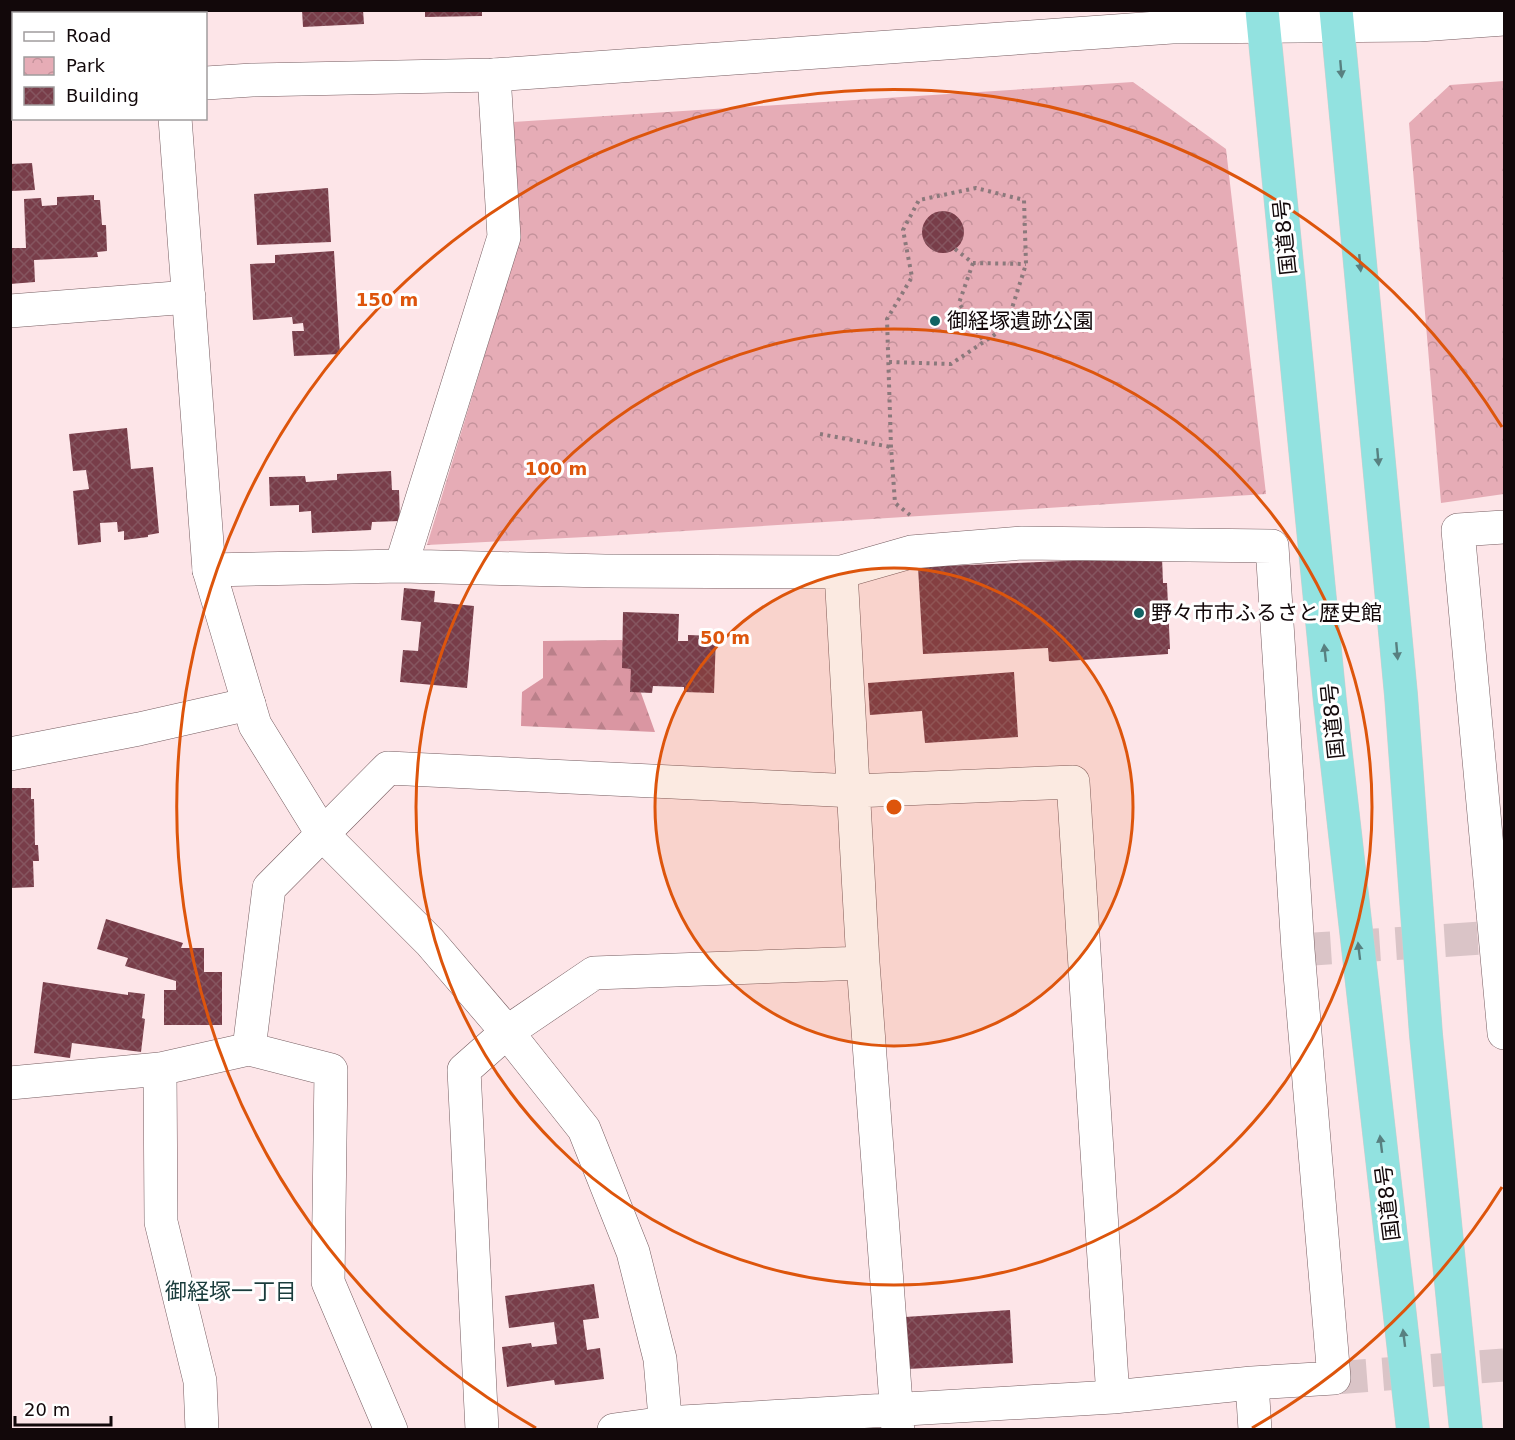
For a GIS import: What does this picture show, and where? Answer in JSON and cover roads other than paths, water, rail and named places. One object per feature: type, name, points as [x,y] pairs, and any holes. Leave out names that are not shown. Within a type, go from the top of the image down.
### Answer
[{"type":"highway","name":"国道8号","points":[[1263,18],[1330,702],[1413,1430]]},
{"type":"highway","points":[[1337,19],[1401,695],[1426,1035],[1466,1430]]},
{"type":"street","points":[[207,83],[494,75],[1172,27],[1263,18],[1337,19],[1419,26],[1504,19]]},
{"type":"street","points":[[401,566],[504,237],[494,75]]},
{"type":"street","points":[[175,120],[209,570],[255,725],[322,835],[430,942],[507,1032],[584,1129],[633,1251],[660,1359],[665,1426]]},
{"type":"street","points":[[10,311],[189,297]]},
{"type":"street","points":[[1504,528],[1458,530],[1504,1033]]},
{"type":"street","points":[[209,570],[401,566],[604,571],[841,572],[911,552],[1022,543],[1272,546],[1298,950],[1335,1378],[1252,1383],[897,1420],[665,1426],[614,1430]]},
{"type":"street","points":[[841,572],[862,963],[897,1420]]},
{"type":"street","points":[[10,754],[139,729],[249,704]]},
{"type":"street","points":[[249,1049],[269,888],[388,768],[854,791],[1074,782],[1113,1397]]},
{"type":"street","points":[[482,1430],[464,1070],[507,1032],[594,973],[862,963]]},
{"type":"street","points":[[10,1083],[160,1069],[249,1049],[331,1070],[328,1282],[391,1430]]},
{"type":"street","points":[[160,1069],[161,1222],[200,1382],[202,1430]]},
{"type":"street","points":[[1252,1383],[1255,1430]]},
{"type":"tunnel","points":[[1298,950],[1497,937]]},
{"type":"tunnel","points":[[1334,1378],[1504,1365]]},
{"type":"place","name":"御経塚遺跡公園","points":[[935,321]]},
{"type":"place","name":"野々市市ふるさと歴史館","points":[[1139,613]]},
{"type":"district","name":"御経塚一丁目","points":[[231,1291]]}]
